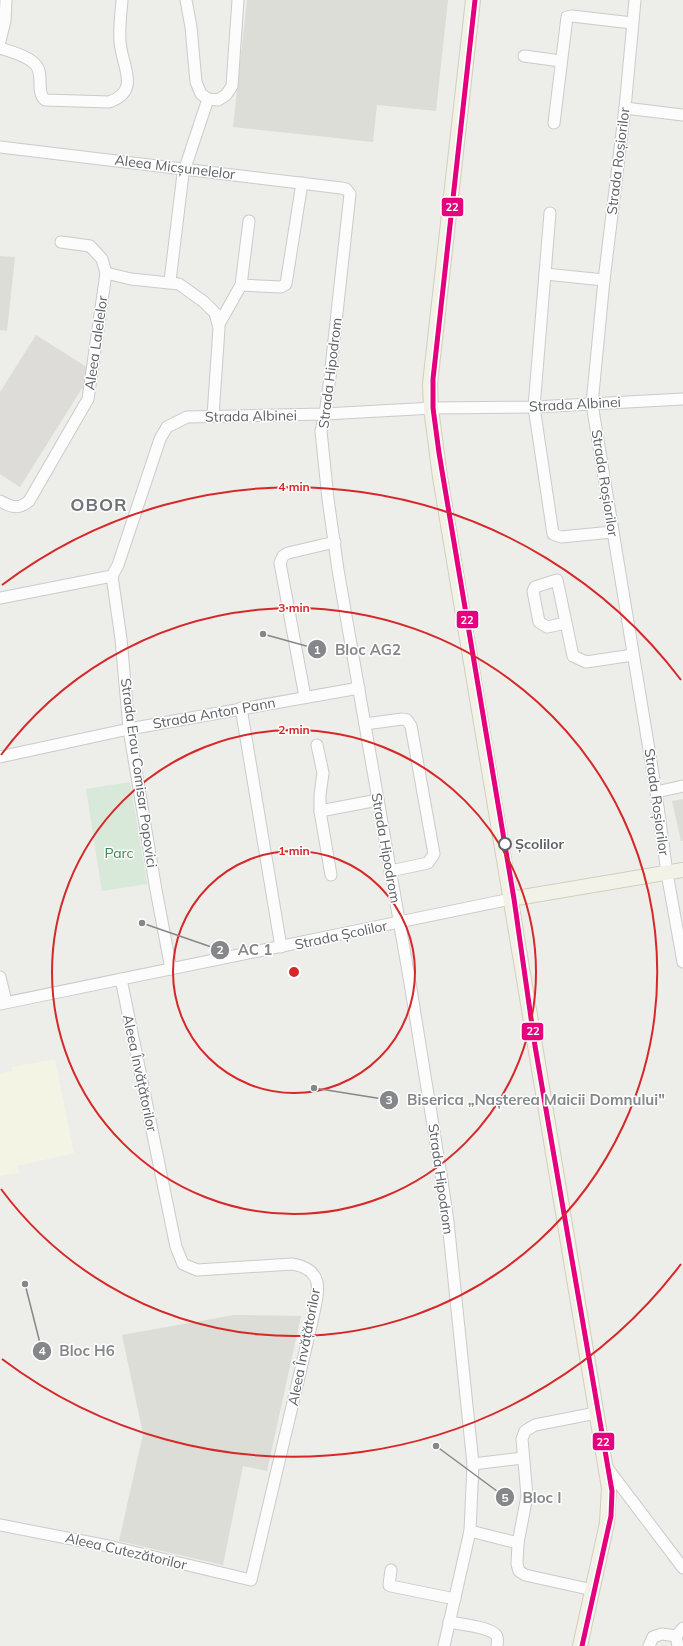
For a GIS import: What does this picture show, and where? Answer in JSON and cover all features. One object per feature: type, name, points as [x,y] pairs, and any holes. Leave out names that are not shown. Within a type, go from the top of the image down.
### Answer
[{"type":"main road","points":[[473,0],[430,384],[431,408],[440,477],[609,1488],[609,1510],[580,1646]]},
{"type":"main road","name":"Strada Școlilor","points":[[511,899],[683,870]]},
{"type":"street","points":[[0,41],[5,21],[6,0]]},
{"type":"street","points":[[0,48],[29,59],[36,65],[40,73],[41,93],[45,100],[109,102],[118,99],[126,92],[127,80],[120,41],[122,0]]},
{"type":"street","points":[[186,0],[196,82],[201,94],[208,99],[218,100],[226,95],[232,86],[238,0]]},
{"type":"street","name":"Strada Roșiorilor","points":[[635,0],[625,108],[604,280],[592,404],[656,792],[667,873],[682,946],[683,962]]},
{"type":"street","points":[[554,123],[567,17],[572,16],[632,23]]},
{"type":"street","points":[[524,56],[561,61]]},
{"type":"street","points":[[170,282],[185,169],[208,99]]},
{"type":"street","points":[[625,108],[683,115]]},
{"type":"street","name":"Aleea Micșunelelor","points":[[0,147],[302,183],[341,188],[348,191]]},
{"type":"street","points":[[241,285],[281,287],[286,284],[302,183]]},
{"type":"street","name":"Strada Hipodrom","points":[[348,191],[350,198],[326,414],[321,431],[328,499],[448,1222],[474,1464],[470,1531],[444,1646]]},
{"type":"street","points":[[550,213],[534,407],[553,534],[561,537],[612,532]]},
{"type":"street","points":[[219,324],[241,285],[250,221]]},
{"type":"street","points":[[61,242],[90,246],[102,259],[106,273],[131,279],[178,284],[204,302],[215,313],[219,324],[213,416]]},
{"type":"street","name":"Aleea Lalelelor","points":[[0,501],[12,508],[18,508],[29,501],[88,399],[106,273]]},
{"type":"street","points":[[544,274],[604,280]]},
{"type":"street","name":"Strada Albinei","points":[[112,576],[118,565],[160,439],[167,427],[187,417],[326,414],[431,408],[534,407],[683,399]]},
{"type":"street","points":[[305,697],[280,563],[283,556],[288,553],[335,542]]},
{"type":"street","points":[[0,598],[112,576]]},
{"type":"street","name":"Strada Erou Comisar Popovici","points":[[112,576],[121,639],[129,728],[156,890],[171,969]]},
{"type":"street","points":[[566,623],[573,656],[579,660],[586,662],[633,655]]},
{"type":"street","name":"Strada Anton Pann","points":[[0,757],[129,728],[359,688]]},
{"type":"street","points":[[241,708],[281,947]]},
{"type":"street","points":[[365,724],[402,719],[407,720],[411,726],[434,854],[428,863],[390,871]]},
{"type":"street","points":[[317,745],[323,773],[320,795],[320,811],[331,874]]},
{"type":"street","points":[[656,792],[683,786]]},
{"type":"street","points":[[320,811],[378,800]]},
{"type":"street","name":"Strada Școlilor","points":[[3,1003],[511,899]]},
{"type":"street","points":[[0,977],[3,1003]]},
{"type":"street","name":"Aleea Învățătorilor","points":[[121,979],[176,1247],[182,1264],[197,1270],[292,1264],[304,1266],[312,1271],[316,1277],[318,1292],[312,1322],[252,1580]]},
{"type":"street","points":[[593,1590],[525,1575],[519,1571],[518,1543],[527,1496],[522,1439],[525,1430],[535,1425],[596,1413]]},
{"type":"street","points":[[474,1464],[523,1458]]},
{"type":"street","points":[[605,1465],[683,1568]]},
{"type":"street","name":"Aleea Cutezătorilor","points":[[0,1524],[108,1546],[252,1580]]},
{"type":"street","points":[[470,1531],[518,1543]]},
{"type":"street","points":[[391,1570],[389,1582],[391,1586],[454,1599]]},
{"type":"street","points":[[449,1622],[496,1634],[498,1639],[497,1646]]},
{"type":"street","points":[[649,1646],[653,1637],[662,1634],[679,1637]]},
{"type":"shaded area","points":[[247,0],[448,0],[436,111],[377,105],[373,142],[233,127]]},
{"type":"shaded area","points":[[0,256],[15,257],[7,331],[0,330]]},
{"type":"shaded area","points":[[36,335],[93,371],[20,487],[0,474],[0,392]]},
{"type":"shaded area","points":[[683,799],[683,841],[681,841],[672,801]]},
{"type":"shaded area","points":[[55,1059],[74,1153],[18,1166],[19,1173],[0,1176],[0,1073],[12,1071],[12,1067]]},
{"type":"shaded area","points":[[234,1315],[301,1316],[267,1471],[243,1466],[223,1565],[119,1541],[143,1434],[122,1335]]},
{"type":"green space","name":"Parc","points":[[130,782],[147,884],[102,891],[86,789]]},
{"type":"transit line","name":"22","points":[[475,0],[433,379],[433,408],[439,453],[514,899],[535,1046],[612,1491],[611,1516],[582,1646]]},
{"type":"place","name":"Bloc AG2","points":[[263,634]]},
{"type":"place","name":"Școlilor","points":[[505,844]]},
{"type":"place","name":"AC 1","points":[[142,923]]},
{"type":"place","name":"Biserica „Nașterea Maicii Domnului\"","points":[[314,1088]]},
{"type":"place","name":"Bloc H6","points":[[25,1284]]},
{"type":"place","name":"Bloc I","points":[[436,1446]]},
{"type":"district","name":"OBOR","points":[[99,504]]}]
